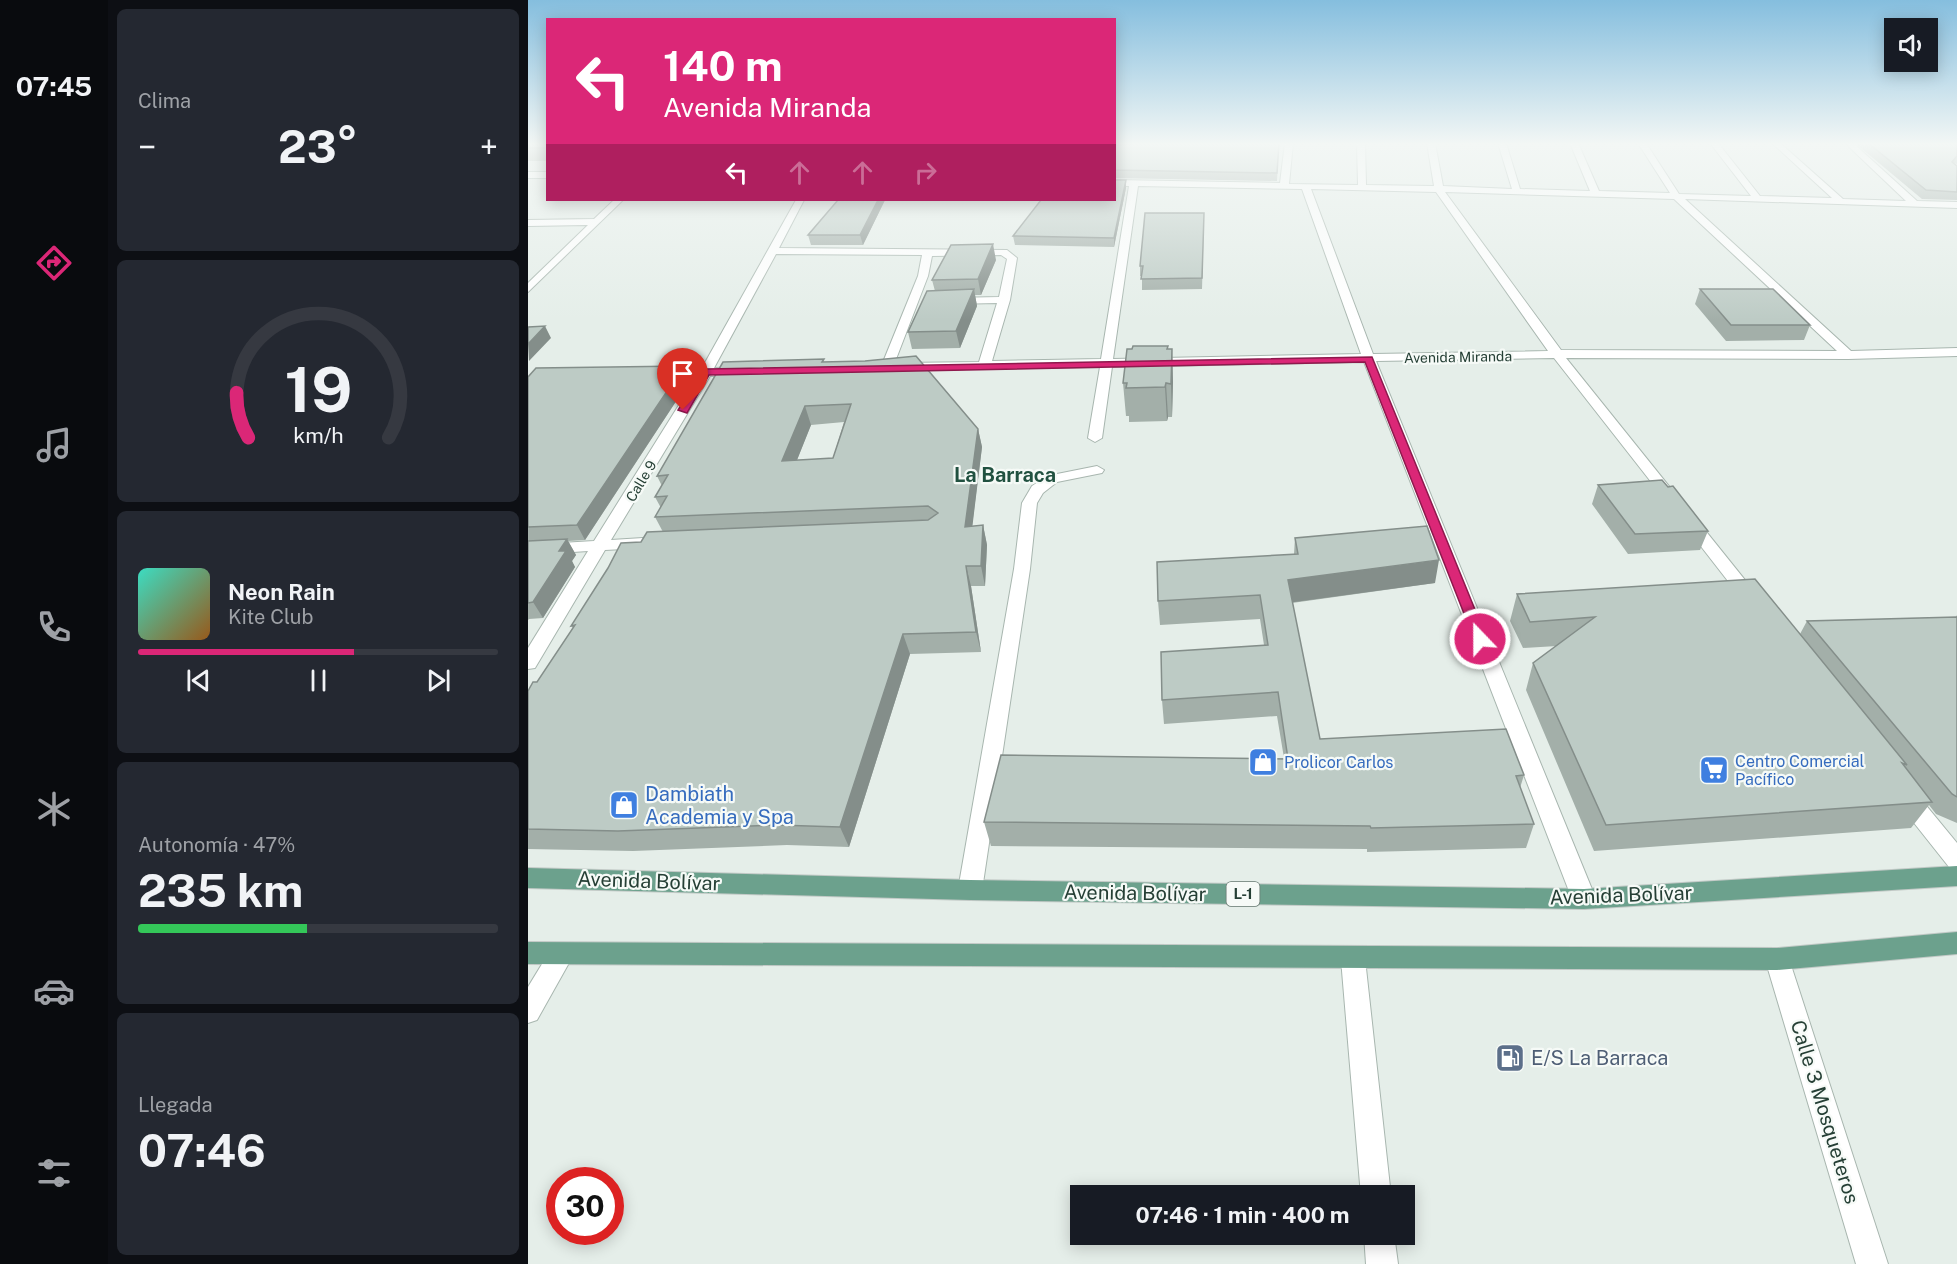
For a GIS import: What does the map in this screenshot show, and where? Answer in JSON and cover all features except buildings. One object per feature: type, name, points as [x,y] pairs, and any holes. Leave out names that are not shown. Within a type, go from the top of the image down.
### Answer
[{"type":"main road","name":"Avenida Bolívar","points":[[528,878],[970,890],[1584,898],[1957,876]]},
{"type":"main road","points":[[528,952],[1353,959],[1778,959],[1957,943]]},
{"type":"street","points":[[528,289],[617,202]]},
{"type":"street","name":"Calle 9","points":[[528,663],[706,372],[799,202]]},
{"type":"street","points":[[1095,438],[1131,202]]},
{"type":"street","points":[[1311,202],[1369,359],[1584,898]]},
{"type":"street","points":[[1448,202],[1557,354],[1757,607]]},
{"type":"street","points":[[1682,202],[1848,355]]},
{"type":"street","points":[[1877,202],[1957,205]]},
{"type":"street","points":[[528,223],[595,222]]},
{"type":"street","points":[[773,251],[1003,252],[1010,255],[1012,258],[1004,300],[984,366]]},
{"type":"street","points":[[927,253],[924,276],[925,302],[1004,300]]},
{"type":"street","name":"Avenida Miranda","points":[[925,302],[882,368],[1557,354],[1848,355],[1957,352]]},
{"type":"street","points":[[647,373],[752,371]]},
{"type":"street","points":[[970,890],[981,805],[1022,566],[1031,498],[1045,481],[1073,473],[1097,470]]},
{"type":"street","points":[[528,550],[661,543]]},
{"type":"street","points":[[1898,785],[1957,860]]},
{"type":"street","points":[[528,1011],[562,954]]},
{"type":"street","points":[[1353,959],[1375,1185]]},
{"type":"street","name":"Calle 3 Mosqueteros","points":[[1778,959],[1872,1264]]},
{"type":"street","points":[[1380,1245],[1382,1264]]},
{"type":"place","name":"Prolicor Carlos","points":[[1263,762]]},
{"type":"place","name":"Centro Comercial Pacífico","points":[[1714,770]]},
{"type":"place","name":"Dambiath Academia y Spa","points":[[624,805]]},
{"type":"place","name":"E/S La Barraca","points":[[1510,1058]]},
{"type":"district","name":"La Barraca","points":[[1005,475]]},
{"type":"route","points":[[683,410],[706,372],[1369,359],[1480,639]]}]
